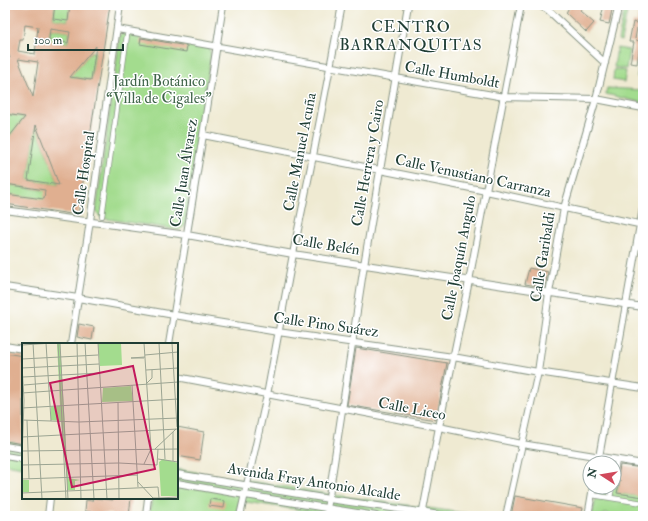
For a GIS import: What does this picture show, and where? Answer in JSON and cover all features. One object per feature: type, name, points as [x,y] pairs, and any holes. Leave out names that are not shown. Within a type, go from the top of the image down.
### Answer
[{"type":"street","name":"Calle Hospital","points":[[71,343],[90,221],[120,5]]},
{"type":"street","name":"Calle Juan Álvarez","points":[[169,343],[223,5]]},
{"type":"street","name":"Calle Manuel Acuña","points":[[240,516],[267,395],[292,254],[313,156],[342,5]]},
{"type":"street","name":"Calle Herrera y Cairo","points":[[326,516],[364,265],[408,5]]},
{"type":"street","name":"Calle Joaquín Angulo","points":[[422,514],[469,281],[522,5]]},
{"type":"street","points":[[539,5],[548,10],[605,63]]},
{"type":"street","name":"Calle Garibaldi","points":[[506,516],[538,372],[549,293],[564,208],[596,100],[619,5]]},
{"type":"street","name":"Calle Humboldt","points":[[117,29],[504,97],[596,100],[643,108]]},
{"type":"street","points":[[102,216],[127,35]]},
{"type":"street","name":"Calle Venustiano Carranza","points":[[203,135],[486,191],[642,225]]},
{"type":"street","points":[[599,455],[642,225],[643,208]]},
{"type":"street","name":"Calle Belén","points":[[5,210],[187,235],[292,254],[643,307]]},
{"type":"street","name":"Calle Pino Suárez","points":[[5,287],[278,332],[453,357],[643,388]]},
{"type":"street","points":[[5,346],[22,349]]},
{"type":"street","name":"Calle Liceo","points":[[178,377],[439,427],[582,457]]},
{"type":"street","points":[[5,446],[22,449]]},
{"type":"street","points":[[5,456],[22,459]]},
{"type":"street","name":"Calle Liceo","points":[[622,461],[643,464]]},
{"type":"street","name":"Avenida Fray Antonio Alcalde","points":[[178,474],[422,514],[447,516]]},
{"type":"street","name":"Avenida Fray Antonio Alcalde","points":[[178,483],[376,516]]},
{"type":"street","points":[[588,516],[592,495]]},
{"type":"street","points":[[596,495],[643,503]]},
{"type":"street","points":[[48,516],[50,499]]},
{"type":"street","points":[[146,516],[148,499]]},
{"type":"green space","points":[[55,5],[70,5],[68,21],[53,19]]},
{"type":"green space","points":[[625,7],[628,7],[621,41],[618,40]]},
{"type":"green space","points":[[50,29],[70,32],[68,43],[49,40]]},
{"type":"green space","name":"Jardín Botánico “Villa de Cigales”","points":[[126,32],[209,48],[211,54],[185,226],[179,230],[101,218],[96,211],[120,35]]},
{"type":"green space","points":[[617,48],[629,50],[626,69],[614,67]]},
{"type":"green space","points":[[91,52],[95,52],[91,80],[70,77]]},
{"type":"green space","points":[[638,66],[643,67],[643,78],[637,77]]},
{"type":"green space","points":[[614,69],[626,71],[624,82],[613,80]]},
{"type":"green space","points":[[607,88],[643,90],[643,103],[606,94]]},
{"type":"green space","points":[[5,114],[25,117],[5,142]]},
{"type":"green space","points":[[36,125],[59,185],[28,180]]},
{"type":"green space","points":[[5,184],[61,193],[60,202],[5,194]]},
{"type":"green space","points":[[5,441],[22,444],[22,467],[5,464]]},
{"type":"green space","points":[[178,469],[335,495],[485,516],[340,516],[240,501],[235,516],[149,516],[152,499],[178,499]]},
{"type":"green space","points":[[622,494],[643,497],[643,516],[611,516],[605,513],[603,516],[592,516],[596,495],[622,495]]},
{"type":"building","points":[[5,5],[55,5],[53,19],[68,21],[70,5],[110,5],[78,215],[5,204],[5,194],[44,199],[45,190],[5,184],[5,142],[25,117],[5,114],[5,57],[10,58],[5,46]],"holes":[[[25,25],[38,27],[35,54],[18,51],[20,40],[23,40]],[[50,29],[70,32],[68,43],[49,40]],[[96,46],[91,80],[70,77]],[[18,59],[38,62],[33,97]],[[36,125],[59,185],[28,180]]]},
{"type":"building","points":[[570,5],[583,5],[580,11],[594,23],[586,32],[566,13]]},
{"type":"building","points":[[604,5],[613,5],[609,24],[600,22]]},
{"type":"building","points":[[640,5],[643,5],[643,26],[637,28],[635,39],[643,44],[640,43],[637,64],[630,63],[634,42],[629,42],[633,22],[637,23]]},
{"type":"building","points":[[141,38],[187,46],[186,52],[140,44]]},
{"type":"building","points":[[529,268],[548,272],[545,287],[525,284]]},
{"type":"building","points":[[79,324],[94,327],[92,340],[77,337]]},
{"type":"building","points":[[356,348],[447,363],[436,420],[347,405]]},
{"type":"building","points":[[5,353],[22,356],[22,444],[5,441]]},
{"type":"building","points":[[178,427],[204,432],[200,460],[178,456]]},
{"type":"building","points":[[622,465],[643,468],[643,497],[622,494]]},
{"type":"building","points":[[515,496],[583,508],[581,516],[511,516]]},
{"type":"building","points":[[93,499],[131,499],[129,516],[111,516],[111,514],[101,513],[101,516],[90,515],[91,512],[85,511],[86,500],[92,501]]},
{"type":"building","points":[[210,499],[225,501],[224,508],[209,506]]},
{"type":"district","name":"CENTRO BARRANQUITAS","points":[[411,36]]}]
